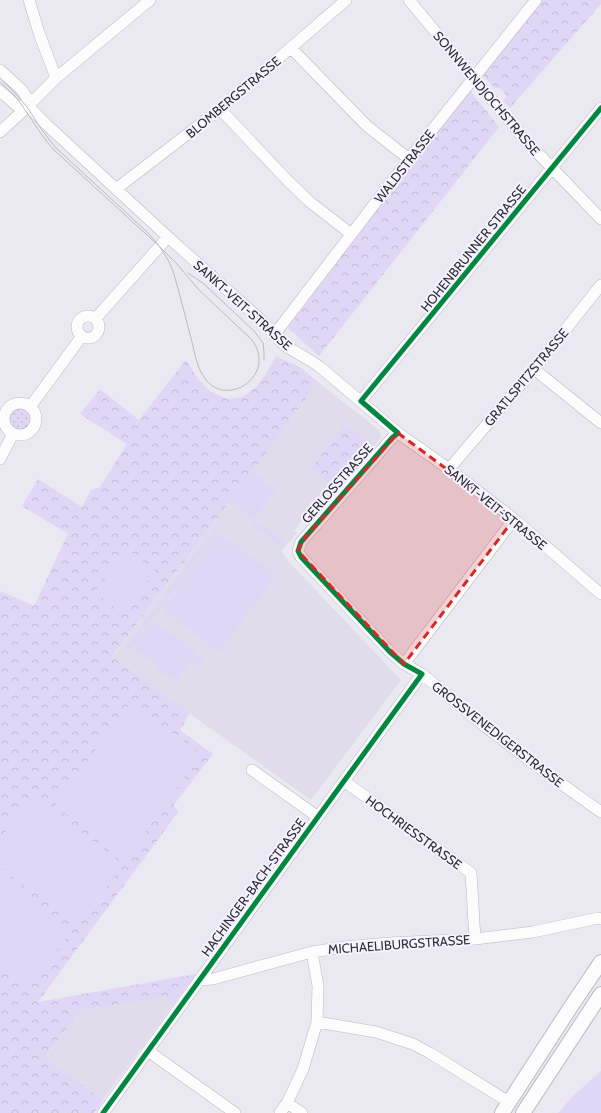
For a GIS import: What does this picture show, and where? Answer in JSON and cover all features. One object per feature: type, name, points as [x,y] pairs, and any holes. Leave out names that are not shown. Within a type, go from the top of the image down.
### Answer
[{"type":"main road","points":[[505,1108],[601,962]]},
{"type":"main road","points":[[523,1113],[601,994]]},
{"type":"street","points":[[29,0],[56,78]]},
{"type":"street","points":[[0,132],[56,78],[150,0]]},
{"type":"street","name":"BLOMBERGSTRASSE","points":[[116,189],[220,109],[346,0]]},
{"type":"street","name":"SONNWENDJOCHSTRASSE","points":[[408,0],[528,142],[601,219]]},
{"type":"street","name":"WALDSTRASSE","points":[[274,335],[409,159],[536,0]]},
{"type":"street","points":[[291,48],[367,126],[409,159]]},
{"type":"street","name":"SANKT-VEIT-STRASSE","points":[[0,70],[22,90],[27,98],[28,106],[168,237],[261,320],[284,345],[312,361],[398,433],[449,469],[514,519],[601,594]]},
{"type":"street","name":"SANKT-VEIT-STRASSE","points":[[0,91],[17,106],[28,106]]},
{"type":"street","name":"HOHENBRUNNER STRASSE","points":[[361,401],[601,108]]},
{"type":"street","points":[[220,109],[288,181],[310,202],[351,234]]},
{"type":"street","points":[[96,318],[168,237]]},
{"type":"street","name":"GRATLSPITZSTRASSE","points":[[449,469],[534,369],[601,285]]},
{"type":"street","points":[[89,315],[96,318],[100,324],[97,334],[92,338],[88,338],[79,334],[77,327],[79,320],[89,315]]},
{"type":"street","points":[[30,407],[82,336]]},
{"type":"street","points":[[534,369],[601,423]]},
{"type":"street","points":[[20,403],[30,407],[34,410],[36,415],[35,426],[28,433],[23,435],[13,434],[9,431],[4,421],[6,411],[15,404],[20,403]]},
{"type":"street","name":"GERLOSSTRASSE","points":[[298,551],[301,542],[398,433]]},
{"type":"street","points":[[0,459],[13,434]]},
{"type":"street","points":[[404,664],[514,519]]},
{"type":"street","name":"GROSSVENEDIGERSTRASSE","points":[[298,551],[301,557],[390,652],[404,664],[422,674],[524,757],[601,812]]},
{"type":"street","name":"HACHINGER-BACH-STRASSE","points":[[103,1113],[422,674]]},
{"type":"street","points":[[252,770],[318,817]]},
{"type":"street","name":"HOCHRIESSTRASSE","points":[[344,781],[471,874],[475,939]]},
{"type":"street","name":"MICHAELIBURGSTRASSE","points":[[199,980],[213,979],[312,952],[375,944],[475,939],[533,932],[598,918],[601,919]]},
{"type":"street","points":[[280,1113],[287,1103],[303,1069],[317,1022],[318,986],[312,952]]},
{"type":"street","points":[[317,1022],[376,1032],[413,1044],[430,1053],[505,1108]]},
{"type":"street","points":[[148,1051],[235,1113]]},
{"type":"street","points":[[287,1103],[302,1113]]},
{"type":"highlighted area","points":[[398,433],[514,519],[404,664],[298,551],[301,542]]},
{"type":"shaded area","points":[[318,382],[380,431],[381,438],[338,486],[333,483],[309,511],[294,531],[297,533],[281,551],[291,564],[401,680],[311,800],[112,658]]},
{"type":"shaded area","points":[[166,997],[175,1002],[103,1100],[45,1058],[81,1010]]},
{"type":"green space","points":[[542,0],[601,0],[601,4],[510,108],[503,101],[507,96],[498,87],[495,89],[481,73]]},
{"type":"green space","points":[[469,89],[499,127],[319,356],[288,328],[353,240]]},
{"type":"green space","points":[[276,356],[300,367],[318,382],[112,657],[190,713],[180,730],[213,754],[173,806],[179,811],[38,1002],[196,974],[175,1002],[166,997],[81,1010],[45,1057],[103,1100],[94,1113],[0,1113],[0,591],[34,606],[68,534],[22,506],[38,479],[82,507],[91,490],[100,487],[127,444],[80,414],[100,389],[139,420],[186,360],[198,379],[211,392],[228,399],[242,397],[256,387],[264,377]]},
{"type":"green space","points":[[21,407],[26,408],[32,414],[32,424],[26,430],[21,431],[16,430],[10,424],[9,419],[10,414],[16,408]]},
{"type":"green space","points":[[344,425],[373,446],[338,486],[333,483],[331,485],[311,469]]},
{"type":"green space","points":[[252,472],[276,489],[254,519],[229,501]]},
{"type":"green space","points":[[253,519],[286,543],[283,547],[250,523]]},
{"type":"green space","points":[[219,521],[223,524],[129,651],[125,648]]},
{"type":"green space","points":[[219,533],[277,575],[220,652],[163,610]]},
{"type":"green space","points":[[128,550],[155,571],[122,613],[95,592]]},
{"type":"green space","points":[[154,621],[206,661],[201,668],[191,661],[177,681],[166,673],[162,676],[157,672],[158,667],[134,649]]},
{"type":"green space","points":[[130,703],[201,754],[127,858],[55,806]]},
{"type":"green space","points":[[32,796],[123,864],[78,925],[0,867],[0,839]]},
{"type":"green space","points":[[0,878],[71,931],[28,989],[0,968]]},
{"type":"green space","points":[[601,1071],[601,1113],[558,1113],[573,1096]]},
{"type":"tram line","points":[[0,78],[27,107],[55,147],[146,231],[154,240],[158,245],[162,250],[173,271],[196,360],[204,377],[213,386],[224,390],[235,389],[246,384],[254,376],[258,366],[258,353],[252,340],[198,289],[177,264],[159,246],[53,149],[14,95],[0,82]]},
{"type":"tram line","points":[[188,273],[204,284],[255,332],[263,343],[264,360]]},
{"type":"cycle path","points":[[103,1113],[422,674],[404,664],[390,652],[301,557],[298,551],[301,542],[398,433],[361,401],[601,108]]}]
